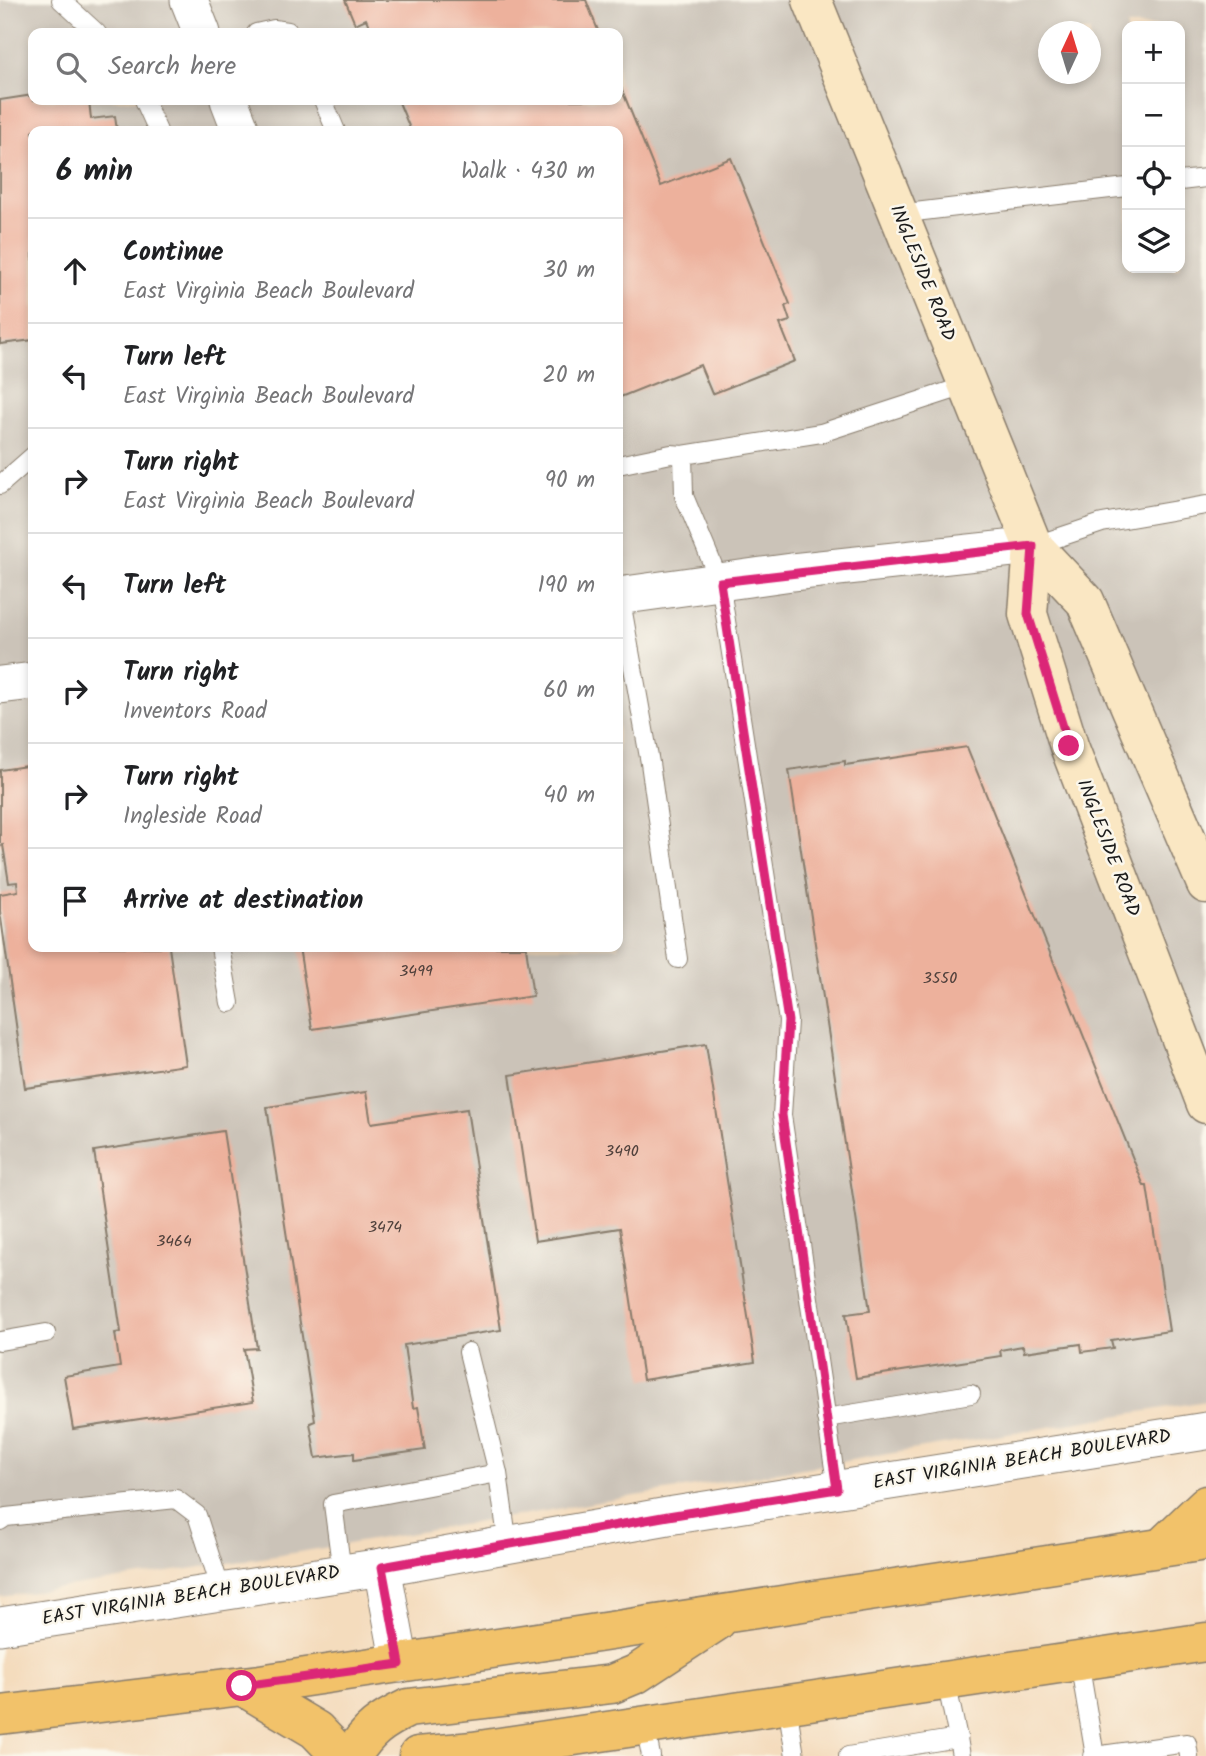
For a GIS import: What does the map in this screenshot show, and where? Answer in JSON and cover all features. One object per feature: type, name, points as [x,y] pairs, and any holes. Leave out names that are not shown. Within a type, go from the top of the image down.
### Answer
[{"type":"main road","points":[[1162,1547],[1206,1505]]},
{"type":"main road","points":[[0,1715],[400,1664],[1206,1541]]},
{"type":"main road","points":[[352,1756],[364,1737],[384,1719],[408,1708],[612,1684],[636,1674],[727,1614]]},
{"type":"main road","points":[[418,1756],[648,1741],[788,1704],[1206,1642]]},
{"type":"main road","points":[[242,1686],[316,1730],[341,1756]]},
{"type":"street","points":[[189,0],[200,28]]},
{"type":"street","name":"INGLESIDE ROAD","points":[[812,0],[1033,546],[1085,601],[1206,884]]},
{"type":"street","points":[[231,105],[239,126]]},
{"type":"street","points":[[623,595],[1033,546]]},
{"type":"street","name":"INGLESIDE ROAD","points":[[1033,546],[1028,614],[1069,746],[1206,1104]]},
{"type":"street","points":[[0,685],[28,682]]},
{"type":"street","name":"EAST VIRGINIA BEACH BOULEVARD","points":[[1,1621],[382,1567],[837,1489],[1206,1431]]},
{"type":"street","points":[[382,1567],[400,1664]]},
{"type":"lane","points":[[61,0],[92,28]]},
{"type":"lane","points":[[146,105],[156,126]]},
{"type":"lane","points":[[325,105],[334,126]]},
{"type":"lane","points":[[1185,180],[1206,178]]},
{"type":"lane","points":[[898,214],[1122,188]]},
{"type":"lane","points":[[623,464],[671,454],[821,433],[968,385]]},
{"type":"lane","points":[[683,454],[684,496],[720,582],[788,1021],[782,1115],[837,1489]]},
{"type":"lane","points":[[0,485],[28,460]]},
{"type":"lane","points":[[1033,546],[1102,523],[1206,505]]},
{"type":"lane","points":[[623,618],[650,763],[678,959]]},
{"type":"lane","points":[[221,952],[230,1003]]},
{"type":"lane","points":[[0,1341],[46,1333]]},
{"type":"lane","points":[[468,1352],[498,1473],[508,1545]]},
{"type":"lane","points":[[827,1418],[971,1394]]},
{"type":"lane","points":[[342,1572],[333,1504],[498,1473]]},
{"type":"lane","points":[[0,1521],[6,1517],[176,1499],[197,1515],[220,1590]]},
{"type":"lane","points":[[1079,1661],[1094,1756],[1187,1743],[1189,1756]]},
{"type":"lane","points":[[848,1756],[960,1747],[946,1681]]},
{"type":"lane","points":[[788,1704],[795,1756]]},
{"type":"shaded area","points":[[0,0],[1206,0],[1206,1401],[275,1556],[0,1597]]},
{"type":"building","points":[[345,0],[586,0],[597,28],[370,28],[366,19],[355,24]]},
{"type":"building","points":[[623,92],[661,186],[731,158],[790,304],[785,306],[790,321],[780,324],[795,361],[712,394],[700,365],[623,396],[623,126],[409,126],[400,105],[623,105]]},
{"type":"building","points":[[28,96],[28,105],[90,105],[91,119],[115,116],[116,126],[28,126],[28,341],[0,344],[0,100]]},
{"type":"building","points":[[967,747],[1144,1186],[1147,1186],[1169,1331],[1111,1340],[1113,1348],[1082,1352],[1081,1344],[1024,1352],[1023,1346],[1000,1350],[1001,1356],[856,1378],[846,1314],[870,1311],[789,770],[845,761],[845,765]]},
{"type":"building","points":[[28,766],[28,952],[170,952],[186,1065],[25,1088],[0,911],[0,894],[18,891],[17,882],[9,883],[3,845],[0,846],[0,770]]},
{"type":"building","points":[[300,952],[527,952],[533,996],[312,1029]]},
{"type":"building","points":[[706,1044],[755,1362],[643,1380],[620,1228],[535,1241],[510,1075]]},
{"type":"building","points":[[366,1092],[371,1123],[467,1109],[501,1330],[404,1345],[413,1408],[418,1407],[425,1450],[354,1460],[354,1453],[316,1458],[310,1423],[315,1421],[267,1107]]},
{"type":"building","points":[[223,1131],[257,1348],[244,1349],[253,1402],[73,1429],[64,1376],[120,1367],[115,1333],[121,1332],[94,1151]]},
{"type":"route","points":[[242,1686],[400,1664],[382,1567],[837,1489],[782,1115],[788,1021],[720,582],[1033,546],[1028,614],[1069,746]]}]
